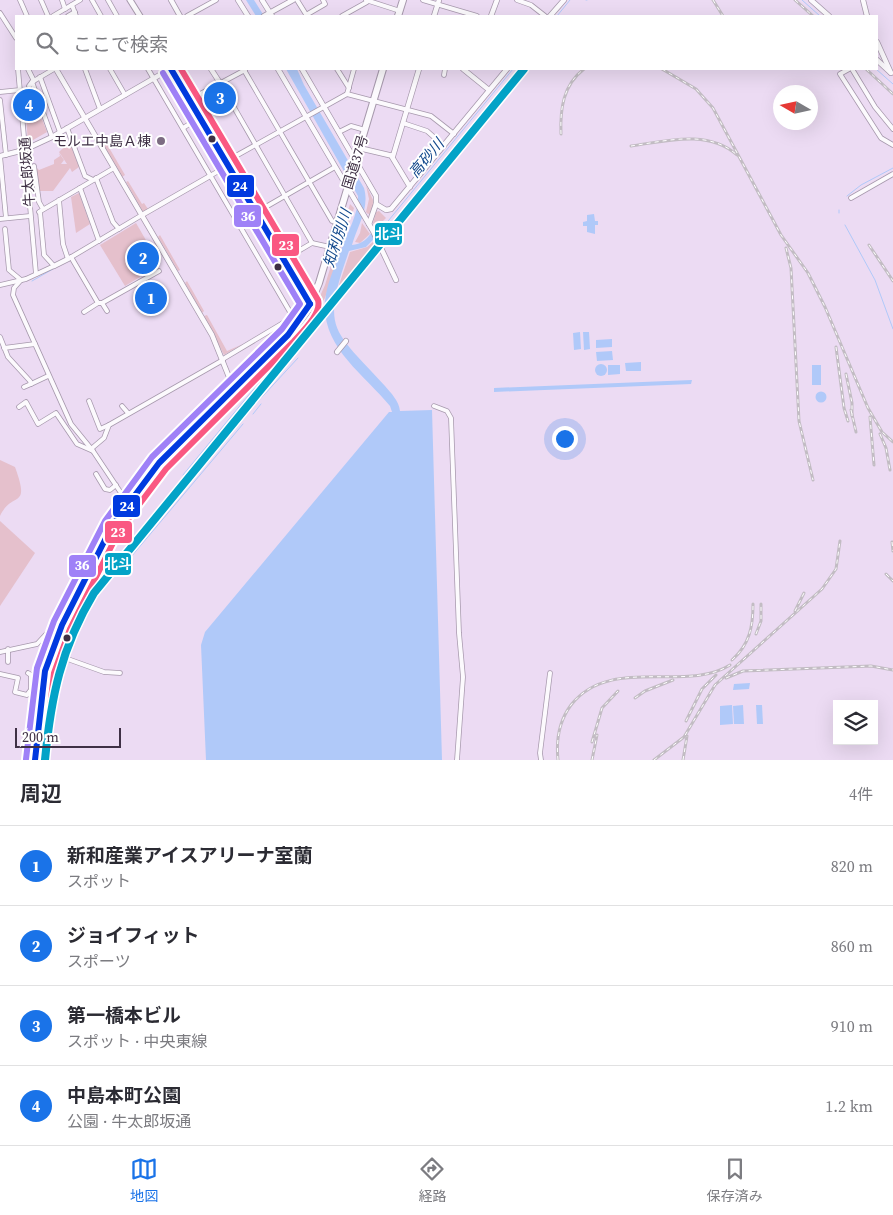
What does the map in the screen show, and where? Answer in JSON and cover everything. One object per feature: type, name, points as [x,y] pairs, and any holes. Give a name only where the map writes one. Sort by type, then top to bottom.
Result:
[{"type":"highway","points":[[399,14],[403,0]]},
{"type":"highway","name":"国道37号","points":[[35,760],[41,691],[51,652],[96,553],[127,502],[159,462],[294,329],[310,304],[330,248],[383,70]]},
{"type":"main road","points":[[130,0],[139,15]]},
{"type":"main road","points":[[171,70],[310,304]]},
{"type":"street","points":[[20,0],[27,15]]},
{"type":"street","points":[[41,0],[48,15]]},
{"type":"street","points":[[62,0],[65,9]]},
{"type":"street","points":[[55,15],[80,0]]},
{"type":"street","points":[[92,0],[100,15]]},
{"type":"street","points":[[108,0],[116,15]]},
{"type":"street","points":[[170,0],[179,15]]},
{"type":"street","points":[[203,0],[206,5]]},
{"type":"street","points":[[189,15],[216,0]]},
{"type":"street","points":[[238,0],[247,15]]},
{"type":"street","points":[[262,0],[268,15],[294,0]]},
{"type":"street","points":[[297,0],[305,15]]},
{"type":"street","points":[[308,15],[326,4],[323,0]]},
{"type":"street","points":[[423,0],[439,2],[474,15]]},
{"type":"street","points":[[492,15],[498,0]]},
{"type":"street","points":[[517,0],[531,5],[544,15]]},
{"type":"street","points":[[551,15],[564,0]]},
{"type":"street","points":[[811,0],[828,15]]},
{"type":"street","points":[[863,0],[867,15]]},
{"type":"street","points":[[351,14],[367,1],[399,14]]},
{"type":"street","points":[[434,15],[439,2]]},
{"type":"street","points":[[72,5],[75,14]]},
{"type":"street","points":[[0,13],[15,37]]},
{"type":"street","points":[[878,44],[892,74]]},
{"type":"street","points":[[878,61],[892,74]]},
{"type":"street","name":"牛太郎坂通","points":[[18,70],[36,274]]},
{"type":"street","points":[[28,70],[52,137]]},
{"type":"street","points":[[32,83],[53,70]]},
{"type":"street","points":[[56,70],[212,335],[233,387]]},
{"type":"street","points":[[85,70],[100,109]]},
{"type":"street","points":[[111,70],[125,94]]},
{"type":"street","points":[[88,401],[100,429],[223,360],[293,317],[149,70]]},
{"type":"street","points":[[6,218],[0,156],[24,150],[52,137],[168,70]]},
{"type":"street","points":[[212,70],[312,243],[330,248]]},
{"type":"street","points":[[189,100],[243,70]]},
{"type":"street","points":[[246,70],[332,221],[337,223]]},
{"type":"street","points":[[279,70],[309,116],[336,167],[349,184],[356,202],[374,231],[396,280]]},
{"type":"street","points":[[303,70],[322,108],[339,132],[376,196],[376,204],[369,224]]},
{"type":"street","points":[[338,70],[348,88]]},
{"type":"street","points":[[347,94],[354,70]]},
{"type":"street","points":[[392,157],[419,70]]},
{"type":"street","points":[[444,75],[445,70]]},
{"type":"street","points":[[464,70],[490,90]]},
{"type":"street","points":[[376,204],[389,210],[506,70]]},
{"type":"street","points":[[848,70],[840,74],[881,138],[893,145]]},
{"type":"street","points":[[851,70],[875,107],[893,129]]},
{"type":"street","points":[[40,77],[60,132]]},
{"type":"street","points":[[0,92],[20,90]]},
{"type":"street","points":[[0,285],[21,280],[70,258],[210,176],[256,145],[347,94],[431,116],[454,134]]},
{"type":"street","points":[[0,100],[6,155]]},
{"type":"street","points":[[182,128],[199,118]]},
{"type":"street","points":[[403,123],[427,130],[444,146]]},
{"type":"street","points":[[339,132],[351,126],[365,130]]},
{"type":"street","points":[[67,128],[85,176],[95,179]]},
{"type":"street","points":[[359,148],[392,157],[410,187]]},
{"type":"street","points":[[34,166],[41,211],[44,255],[54,266]]},
{"type":"street","points":[[238,222],[336,167]]},
{"type":"street","points":[[41,211],[114,168]]},
{"type":"street","points":[[851,198],[893,174]]},
{"type":"street","points":[[95,179],[113,222],[119,229]]},
{"type":"street","points":[[80,188],[99,241]]},
{"type":"street","points":[[59,200],[63,244],[70,258],[107,311]]},
{"type":"street","points":[[0,219],[30,216]]},
{"type":"street","points":[[5,229],[10,270],[21,280]]},
{"type":"street","points":[[283,260],[312,243]]},
{"type":"street","points":[[84,312],[159,272]]},
{"type":"street","points":[[21,280],[14,288],[14,295],[48,376],[72,424],[127,502]]},
{"type":"street","points":[[0,337],[8,358],[31,384]]},
{"type":"street","points":[[337,352],[346,341]]},
{"type":"street","points":[[4,348],[35,344]]},
{"type":"street","points":[[24,387],[48,376]]},
{"type":"street","points":[[19,407],[26,402],[42,430]]},
{"type":"street","points":[[122,406],[128,413]]},
{"type":"street","points":[[434,406],[447,411],[451,418],[459,634],[463,677],[457,760]]},
{"type":"street","points":[[52,410],[77,444],[92,450]]},
{"type":"street","points":[[38,424],[56,414]]},
{"type":"street","points":[[92,450],[104,438],[109,425]]},
{"type":"street","points":[[96,474],[105,489],[110,490],[116,485]]},
{"type":"street","points":[[0,652],[37,644],[55,622],[64,603],[73,602]]},
{"type":"street","points":[[8,649],[8,662]]},
{"type":"street","points":[[51,652],[104,672],[120,672]]},
{"type":"street","points":[[28,673],[31,675],[31,691]]},
{"type":"street","points":[[541,760],[550,673]]},
{"type":"street","points":[[0,674],[18,678],[15,692],[27,695],[31,691],[41,691]]},
{"type":"shaded area","points":[[27,89],[39,120],[42,119],[47,132],[28,143],[24,90]]},
{"type":"shaded area","points":[[101,134],[125,175],[122,177],[98,136]]},
{"type":"shaded area","points":[[66,145],[71,145],[79,167],[72,172],[70,168],[53,191],[40,191],[39,198],[36,167],[39,170],[54,164],[54,160],[60,156],[59,153],[64,160],[61,164],[67,164],[59,152]]},
{"type":"shaded area","points":[[128,181],[142,204],[144,203],[148,209],[143,212],[126,182]]},
{"type":"shaded area","points":[[366,185],[374,202],[371,213],[368,214],[366,212],[369,199]]},
{"type":"shaded area","points":[[79,193],[90,224],[76,233],[71,197]]},
{"type":"shaded area","points":[[350,204],[354,208],[325,298],[313,312],[325,285]]},
{"type":"shaded area","points":[[379,211],[386,218],[376,228],[373,223],[376,212]]},
{"type":"shaded area","points":[[136,223],[147,242],[127,253],[140,277],[125,286],[100,245]]},
{"type":"shaded area","points":[[362,223],[370,234],[360,243],[355,242],[360,233]]},
{"type":"shaded area","points":[[160,235],[180,270],[178,271],[158,237]]},
{"type":"shaded area","points":[[373,242],[375,244],[344,283],[339,285],[350,252],[367,247]]},
{"type":"shaded area","points":[[187,281],[204,311],[202,313],[185,283]]},
{"type":"shaded area","points":[[207,315],[227,351],[243,344],[224,355],[204,316]]},
{"type":"shaded area","points":[[0,460],[15,467],[21,490],[18,498],[5,508],[0,516]]},
{"type":"shaded area","points":[[0,521],[35,553],[0,606]]},
{"type":"water","points":[[246,0],[254,0],[263,15],[255,15]]},
{"type":"water","points":[[287,70],[297,70],[304,85],[364,188],[364,210],[352,245],[363,242],[383,223],[386,226],[366,247],[349,251],[335,297],[334,313],[337,326],[343,339],[353,352],[392,394],[400,411],[432,410],[442,760],[206,760],[201,645],[205,632],[389,412],[392,412],[390,406],[379,393],[344,356],[328,328],[325,312],[327,288],[355,215],[358,196]]},
{"type":"water","points":[[594,214],[595,221],[598,221],[598,225],[595,225],[595,234],[587,232],[587,226],[583,226],[583,222],[587,221],[587,215]]},
{"type":"water","points":[[580,332],[581,349],[574,350],[573,333]]},
{"type":"water","points":[[583,332],[589,332],[590,349],[584,350]]},
{"type":"water","points":[[612,339],[612,347],[596,348],[596,340]]},
{"type":"water","points":[[612,351],[613,360],[597,361],[596,352]]},
{"type":"water","points":[[641,362],[641,371],[626,371],[625,363]]},
{"type":"water","points":[[601,364],[607,370],[601,376],[595,370]]},
{"type":"water","points":[[608,365],[620,365],[620,374],[608,375]]},
{"type":"water","points":[[812,365],[821,365],[821,385],[812,385]]},
{"type":"water","points":[[692,380],[691,384],[494,392],[494,388]]},
{"type":"water","points":[[819,392],[823,392],[826,397],[825,401],[819,402],[816,399],[816,395]]},
{"type":"water","points":[[750,683],[749,689],[733,690],[734,684]]},
{"type":"water","points":[[732,705],[733,724],[720,725],[720,706]]},
{"type":"water","points":[[743,705],[744,724],[734,724],[733,706]]},
{"type":"water","points":[[756,705],[762,705],[763,724],[757,724]]},
{"type":"waterway","name":"高砂川","points":[[558,15],[570,0]]},
{"type":"waterway","points":[[802,0],[819,15]]},
{"type":"waterway","name":"高砂川","points":[[384,226],[512,70]]},
{"type":"waterway","points":[[877,70],[893,84]]},
{"type":"waterway","points":[[847,196],[861,185],[893,168]]},
{"type":"waterway","points":[[845,225],[875,280],[893,329]]},
{"type":"waterway","points":[[32,281],[53,269]]},
{"type":"waterway","points":[[300,333],[313,316]]},
{"type":"waterway","points":[[183,475],[299,334]]},
{"type":"waterway","points":[[250,410],[298,358]]},
{"type":"waterway","points":[[253,414],[261,404]]},
{"type":"waterway","points":[[66,652],[80,620],[100,586],[244,415]]},
{"type":"waterway","points":[[125,564],[243,424]]},
{"type":"railway","points":[[713,0],[722,15]]},
{"type":"railway","points":[[795,0],[812,15]]},
{"type":"railway","points":[[561,134],[564,98],[571,82],[583,70]]},
{"type":"railway","points":[[664,70],[696,89],[713,108],[781,235],[808,273],[825,307],[868,408],[882,432],[893,442]]},
{"type":"railway","points":[[867,70],[893,94]]},
{"type":"railway","points":[[631,146],[672,140],[700,139],[726,147],[737,155]]},
{"type":"railway","points":[[869,245],[893,281]]},
{"type":"railway","points":[[786,248],[791,268],[799,421],[813,480]]},
{"type":"railway","points":[[836,347],[844,408],[848,421]]},
{"type":"railway","points":[[846,374],[852,403],[852,416]]},
{"type":"railway","points":[[851,410],[856,432]]},
{"type":"railway","points":[[870,417],[874,465]]},
{"type":"railway","points":[[880,434],[886,448],[890,470]]},
{"type":"railway","points":[[654,760],[684,737],[715,685],[822,589],[836,569],[840,541]]},
{"type":"railway","points":[[892,542],[893,551]]},
{"type":"railway","points":[[886,574],[893,581]]},
{"type":"railway","points":[[795,611],[804,593]]},
{"type":"railway","points":[[732,660],[747,641],[751,627],[753,604]]},
{"type":"railway","points":[[756,634],[761,621],[761,604]]},
{"type":"railway","points":[[558,760],[558,738],[561,724],[571,705],[587,690],[606,682],[627,678],[692,676],[712,673],[730,665]]},
{"type":"railway","points":[[726,678],[743,671],[871,666],[893,670]]},
{"type":"railway","points":[[686,721],[702,689],[716,675]]},
{"type":"railway","points":[[635,698],[645,691],[673,680]]},
{"type":"railway","points":[[592,742],[602,708],[618,691]]},
{"type":"railway","points":[[592,760],[597,735]]},
{"type":"railway","points":[[683,760],[687,736]]},
{"type":"transit line","name":"24","points":[[172,70],[310,304]]},
{"type":"transit line","name":"23","points":[[44,760],[54,673],[70,629],[119,531],[166,469],[311,322],[318,305],[318,300],[182,70]]},
{"type":"transit line","name":"北斗","points":[[45,760],[54,694],[59,674],[73,633],[94,593],[523,70]]},
{"type":"transit line","name":"36","points":[[26,759],[37,668],[54,621],[105,521],[152,457],[282,329],[300,304],[163,73]]},
{"type":"transit line","name":"24","points":[[35,760],[45,671],[62,625],[112,526],[159,463],[288,335],[310,304]]},
{"type":"place","name":"第一橋本ビル","points":[[220,98]]},
{"type":"place","name":"中島本町公園","points":[[29,105]]},
{"type":"place","name":"モルエ中島Ａ棟","points":[[161,141]]},
{"type":"place","name":"ジョイフィット","points":[[143,258]]},
{"type":"place","name":"新和産業アイスアリーナ室蘭","points":[[151,298]]},
{"type":"water label","name":"知利別川","points":[[337,238]]}]
